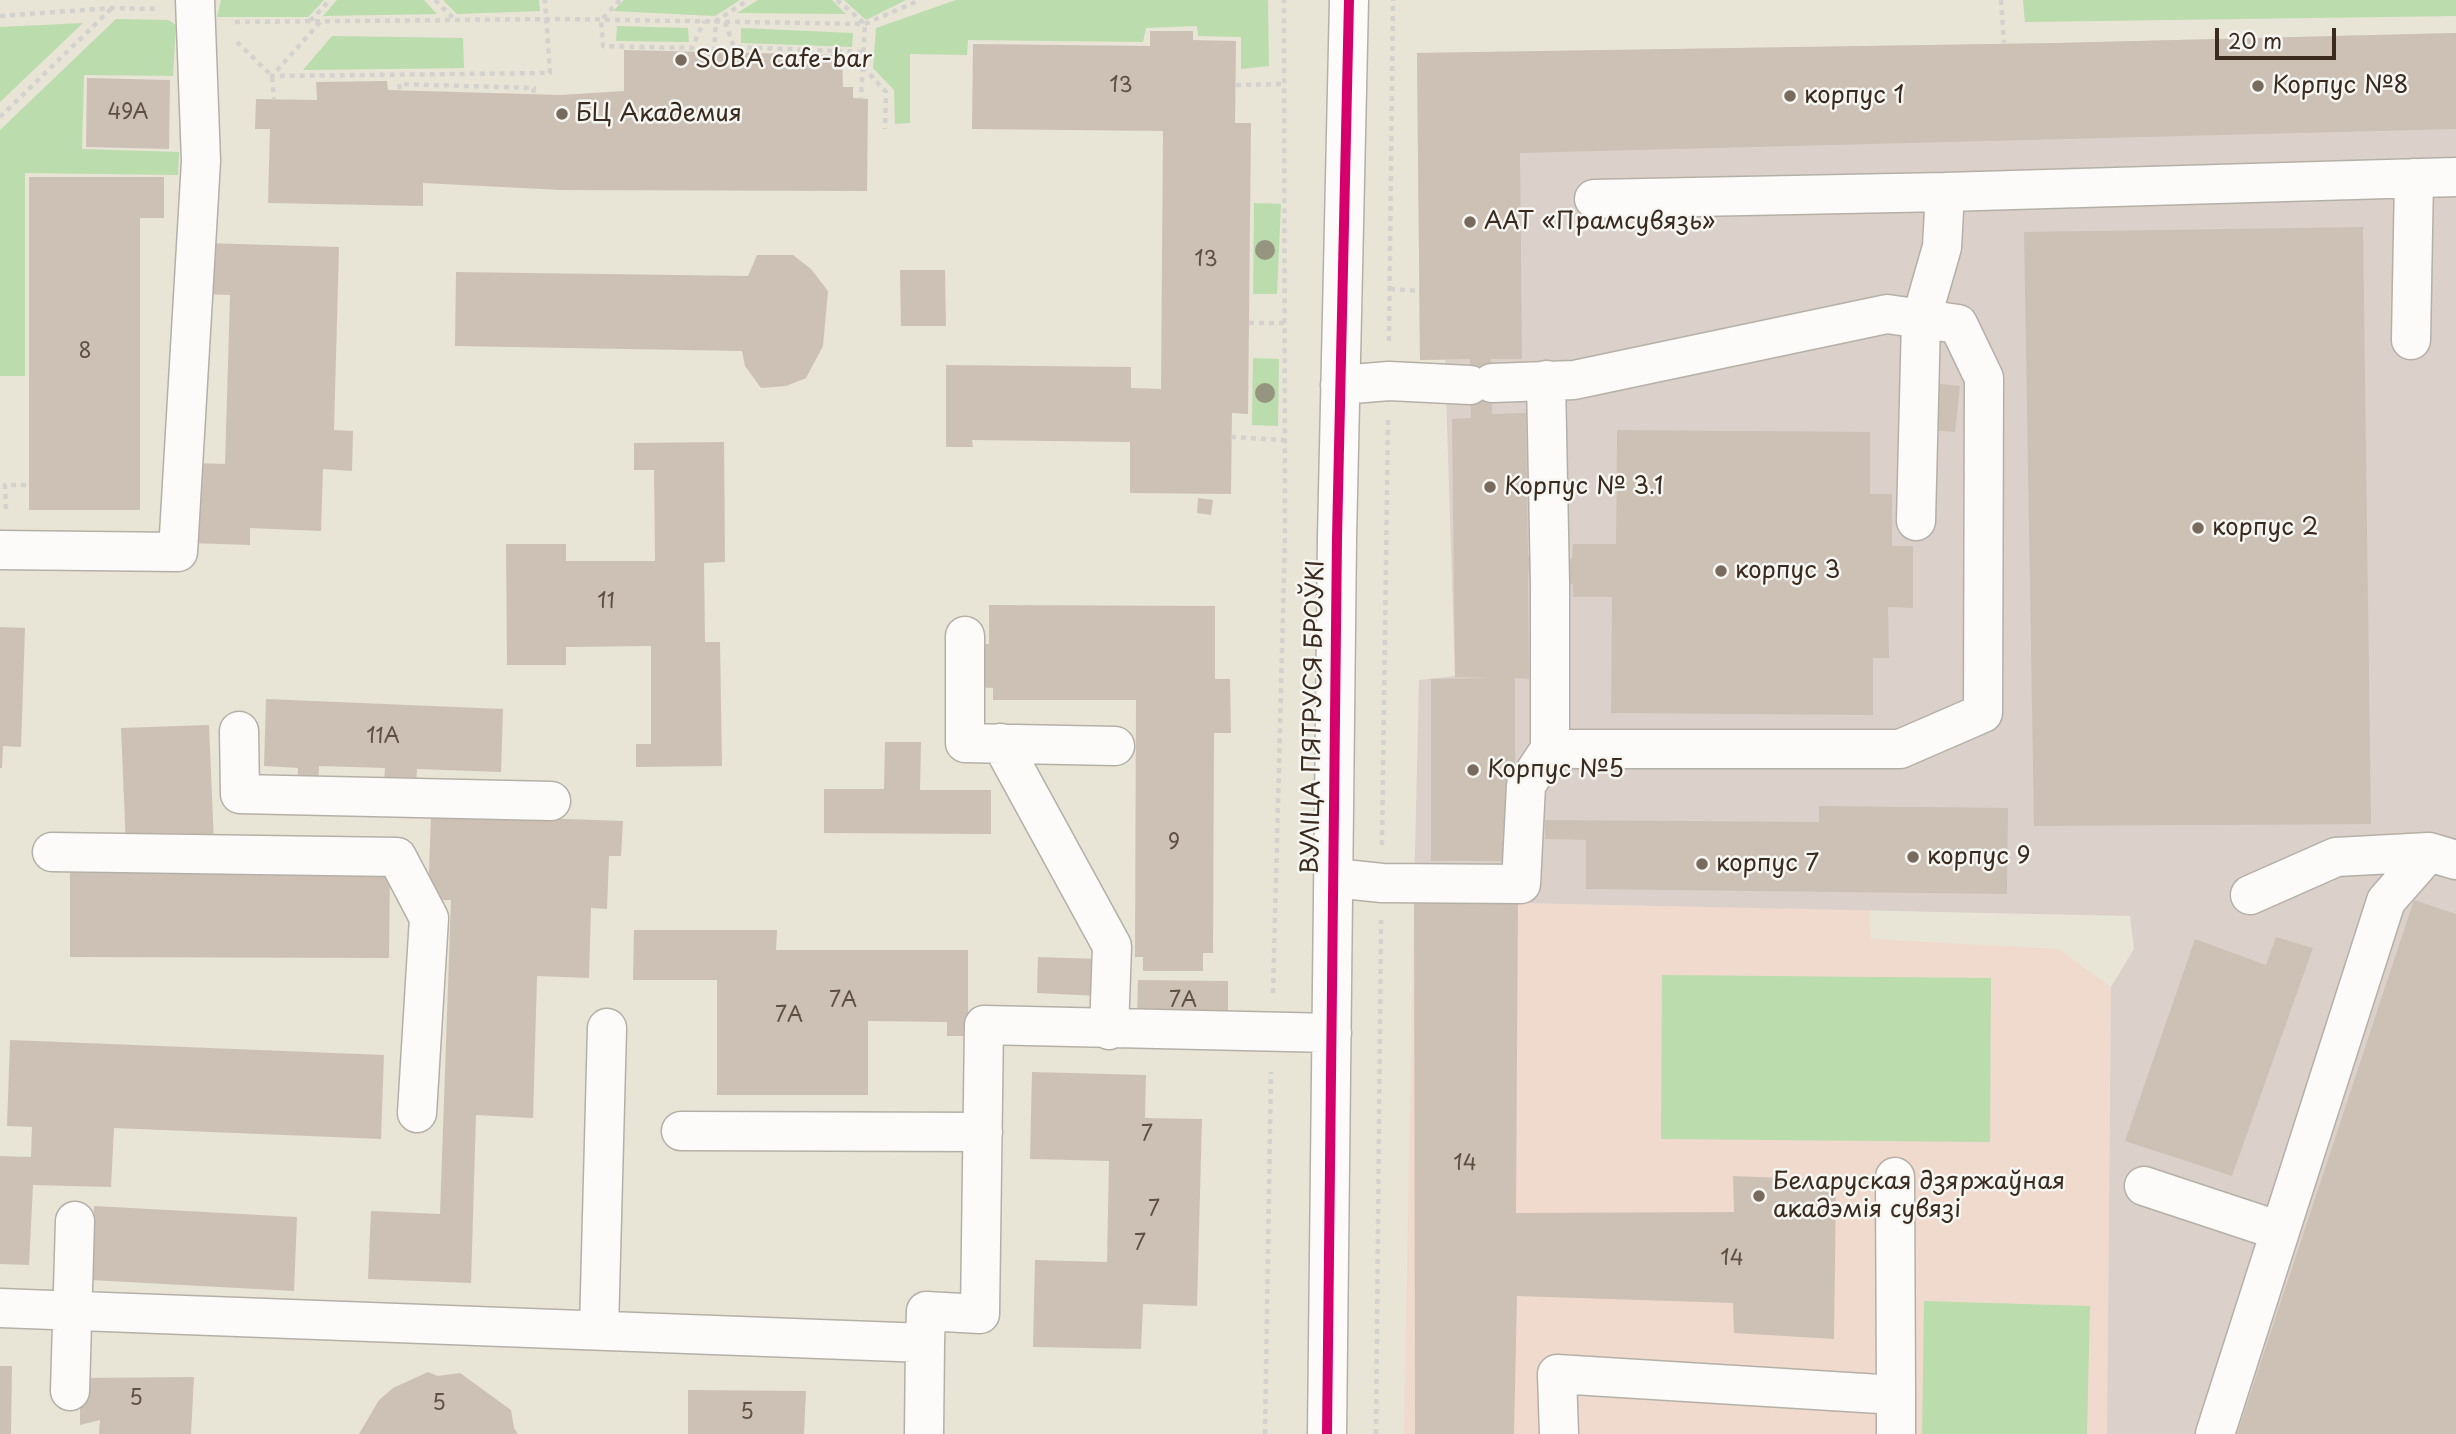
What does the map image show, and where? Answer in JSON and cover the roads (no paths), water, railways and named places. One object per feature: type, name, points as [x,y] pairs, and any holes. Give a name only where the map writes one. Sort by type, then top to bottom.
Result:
[{"type":"street","name":"ВУЛІЦА ПЯТРУСЯ БРОЎКІ","points":[[1326,1434],[1339,385],[1349,0]]},
{"type":"street","points":[[0,550],[178,552],[201,160],[202,15]]},
{"type":"street","points":[[1594,199],[2456,177]]},
{"type":"street","points":[[2411,340],[2414,178]]},
{"type":"street","points":[[1916,521],[1921,320],[1942,247],[1945,192]]},
{"type":"street","points":[[1339,385],[1388,381],[1481,384],[1574,380],[1887,314],[1958,324],[1984,378],[1983,713],[1900,749],[1550,749]]},
{"type":"street","points":[[1334,878],[1382,883],[1521,884],[1527,785],[1550,749],[1546,380]]},
{"type":"street","points":[[965,636],[965,743],[1115,746]]},
{"type":"street","points":[[239,731],[240,794],[551,801]]},
{"type":"street","points":[[1001,743],[1112,946],[1109,1030]]},
{"type":"street","points":[[51,852],[397,857],[429,918],[417,1113]]},
{"type":"street","points":[[2250,895],[2336,857],[2443,856]]},
{"type":"street","points":[[2215,1434],[2386,901],[2443,856]]},
{"type":"street","points":[[923,1434],[926,1311],[980,1314],[984,1025],[1109,1030],[1332,1033]]},
{"type":"street","points":[[599,1330],[607,1028]]},
{"type":"street","points":[[681,1130],[983,1132]]},
{"type":"street","points":[[1895,1177],[1896,1434]]},
{"type":"street","points":[[2144,1186],[2280,1231]]},
{"type":"street","points":[[70,1391],[75,1221]]},
{"type":"street","points":[[0,1308],[925,1343]]},
{"type":"street","points":[[1559,1434],[1557,1374],[1896,1395]]},
{"type":"place","name":"SOBA cafe-bar","points":[[681,60]]},
{"type":"place","name":"Корпус №8","points":[[2258,86]]},
{"type":"place","name":"корпус 1","points":[[1790,96]]},
{"type":"place","name":"БЦ Академия","points":[[562,114]]},
{"type":"place","name":"ААТ «Прамсувязь»","points":[[1470,222]]},
{"type":"place","name":"Корпус № 3.1","points":[[1490,487]]},
{"type":"place","name":"корпус 2","points":[[2198,528]]},
{"type":"place","name":"корпус 3","points":[[1721,571]]},
{"type":"place","name":"Корпус №5","points":[[1473,770]]},
{"type":"place","name":"корпус 9","points":[[1913,857]]},
{"type":"place","name":"корпус 7","points":[[1702,864]]},
{"type":"place","name":"Беларуская дзяржаўная акадэмія сувязі","points":[[1759,1196]]}]
